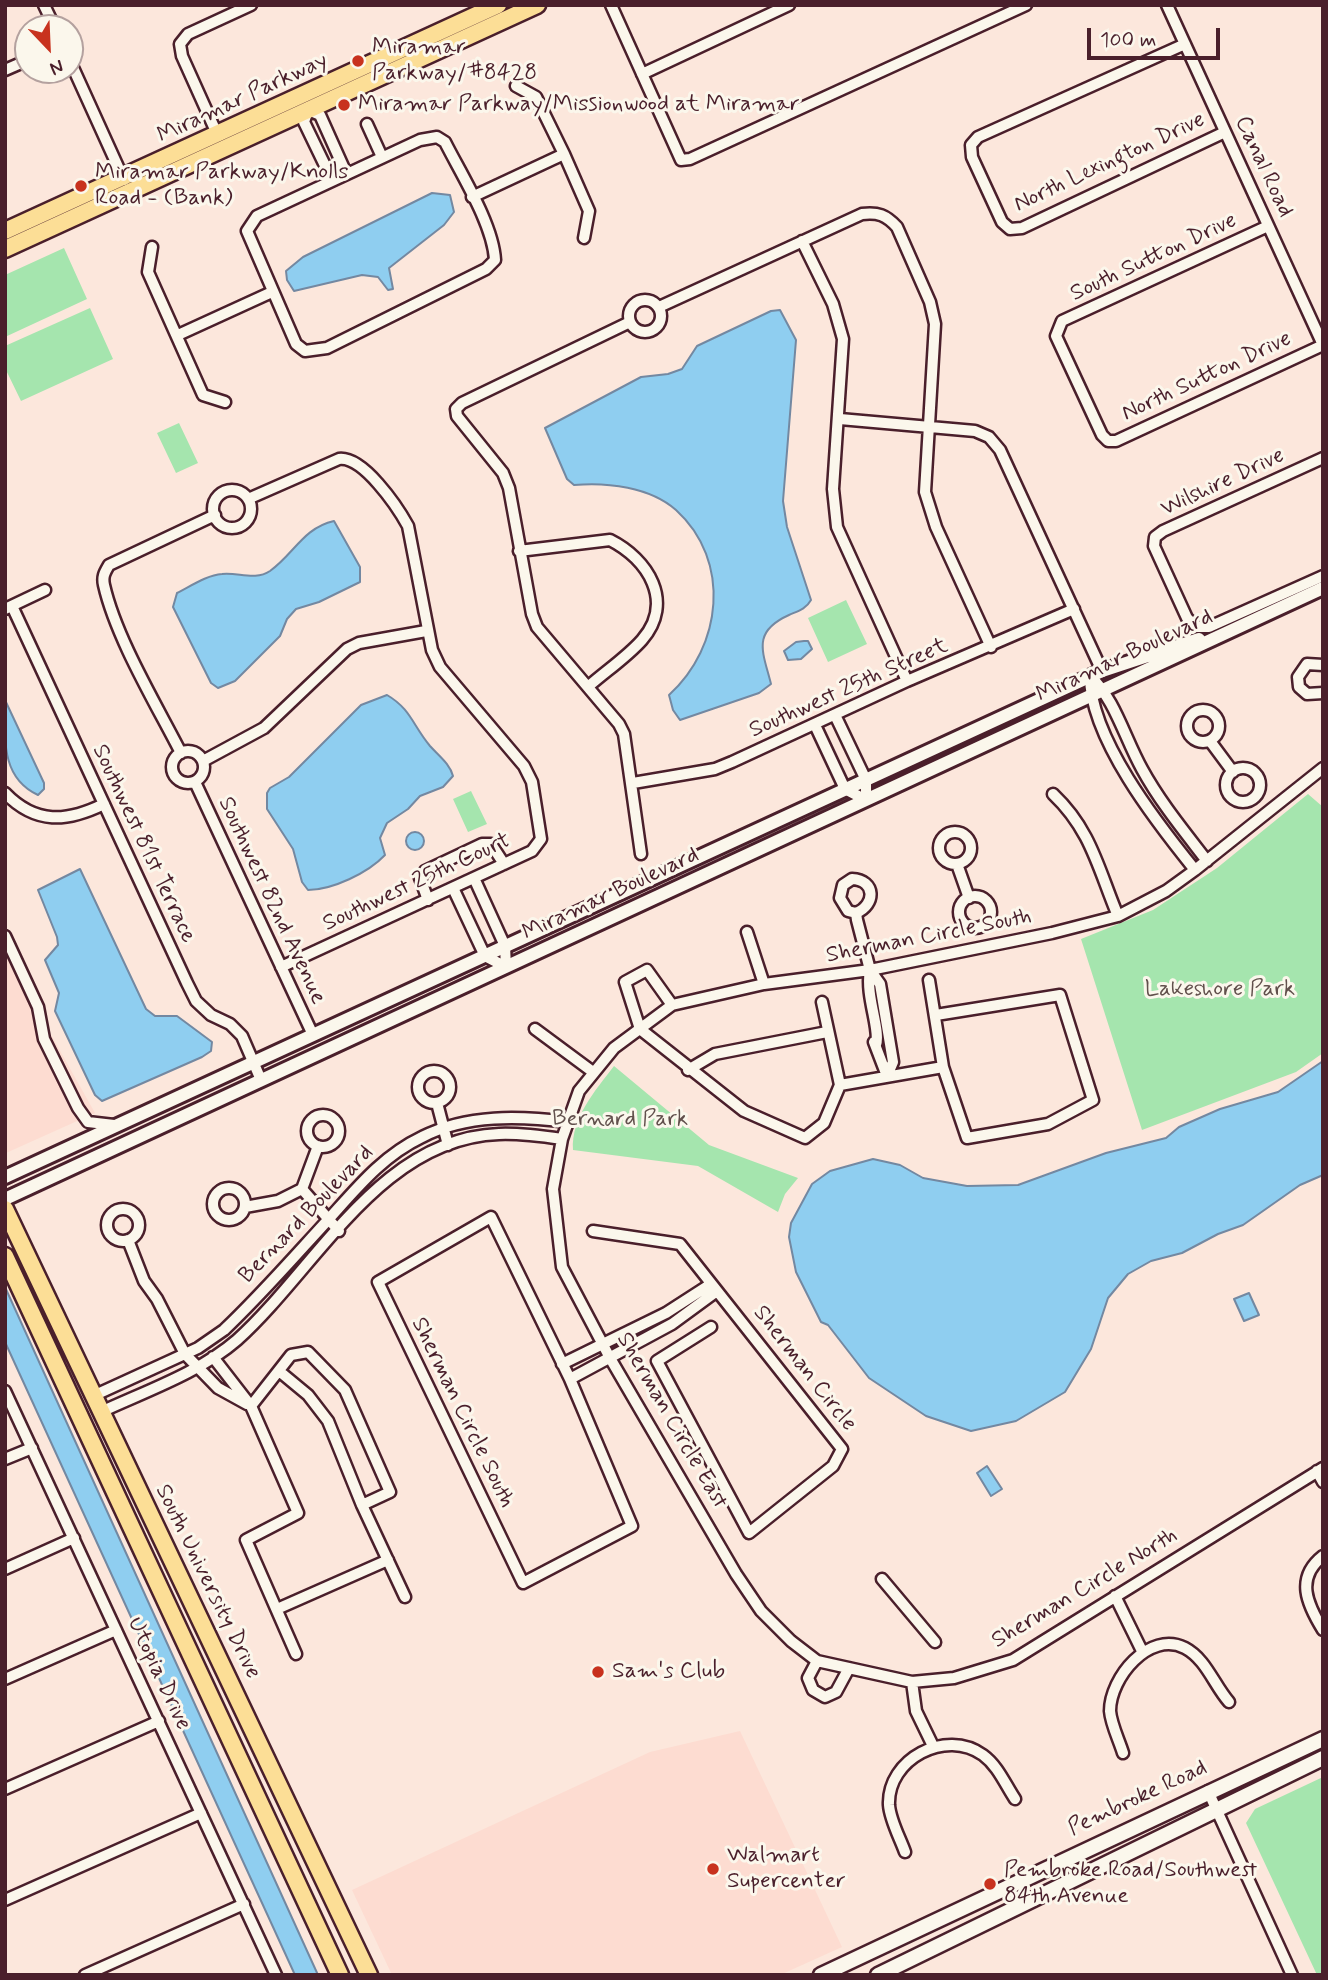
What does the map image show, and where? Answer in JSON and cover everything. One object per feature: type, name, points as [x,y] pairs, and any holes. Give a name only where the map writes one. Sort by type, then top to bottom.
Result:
[{"type":"main road","name":"Miramar Parkway","points":[[305,104],[498,5]]},
{"type":"main road","name":"Miramar Parkway","points":[[5,249],[127,186],[221,142],[537,5]]},
{"type":"main road","name":"Miramar Parkway","points":[[5,231],[127,186]]},
{"type":"main road","name":"South University Drive","points":[[5,1209],[369,1975]]},
{"type":"main road","name":"South University Drive","points":[[5,1256],[340,1975]]},
{"type":"main road","name":"Pembroke Road","points":[[821,1975],[1323,1739]]},
{"type":"main road","name":"Pembroke Road","points":[[878,1975],[1323,1758]]},
{"type":"main road","points":[[245,1771],[262,1776],[319,1883],[330,1892]]},
{"type":"main road","points":[[983,1897],[993,1918]]},
{"type":"street","points":[[221,142],[182,56],[180,44],[188,34],[251,5]]},
{"type":"street","points":[[611,5],[681,160],[690,159],[1026,5]]},
{"type":"street","points":[[642,74],[789,5]]},
{"type":"street","name":"Canal Road","points":[[1167,5],[1323,345]]},
{"type":"street","name":"North Lexington Drive","points":[[1185,44],[978,137],[971,145],[972,157],[1002,222],[1010,229],[1022,228],[1225,132]]},
{"type":"street","points":[[80,84],[127,186]]},
{"type":"street","points":[[516,86],[536,97],[564,155],[589,211],[584,238]]},
{"type":"street","points":[[305,104],[320,115],[346,173]]},
{"type":"street","points":[[305,104],[304,122],[332,180]]},
{"type":"street","points":[[367,124],[382,156]]},
{"type":"street","points":[[438,137],[445,142],[472,197],[495,248],[495,260],[486,269],[327,348],[305,351],[296,344],[247,231],[257,216],[346,173],[420,140],[438,137]]},
{"type":"street","points":[[472,197],[564,155]]},
{"type":"street","points":[[659,307],[862,214],[876,212],[889,218],[897,227],[930,302],[935,324],[925,475],[930,511],[991,647]]},
{"type":"street","name":"South Sutton Drive","points":[[1108,441],[1102,435],[1056,336],[1057,327],[1062,321],[1268,226]]},
{"type":"street","points":[[802,241],[833,304],[843,339],[840,419],[833,489],[838,527],[907,681]]},
{"type":"street","points":[[152,247],[148,272],[203,395],[225,402]]},
{"type":"street","points":[[178,335],[272,292]]},
{"type":"street","points":[[646,299],[659,307],[660,323],[652,330],[642,332],[630,322],[629,311],[635,302],[646,299]]},
{"type":"street","points":[[630,322],[462,402],[456,409],[457,416],[503,473],[509,488],[519,551],[537,627],[619,724],[633,783],[641,854]]},
{"type":"street","name":"North Sutton Drive","points":[[1108,441],[1116,441],[1323,345]]},
{"type":"street","points":[[840,419],[975,431],[989,437],[1000,450],[1074,609],[1096,673],[1142,770],[1160,800],[1208,861]]},
{"type":"street","points":[[181,753],[196,753],[203,761],[264,728],[347,649],[426,631],[408,526],[400,512],[359,463],[348,457],[339,459],[248,499]]},
{"type":"street","name":"Wilshire Drive","points":[[1196,627],[1187,618],[1154,545],[1155,537],[1323,458]]},
{"type":"street","points":[[227,491],[239,492],[248,499],[251,511],[240,526],[222,525],[215,515],[214,503],[227,491]]},
{"type":"street","name":"Southwest 82nd Avenue","points":[[203,761],[204,771],[195,782],[184,783],[175,777],[172,766],[181,753],[124,636],[104,584],[104,573],[109,565],[215,515]]},
{"type":"street","points":[[519,551],[610,540],[641,560],[651,575],[657,604],[652,624],[642,640],[589,687]]},
{"type":"street","name":"Miramar Boulevard","points":[[1196,627],[1209,627],[1323,576]]},
{"type":"street","name":"Miramar Boulevard","points":[[5,1199],[1323,588]]},
{"type":"street","points":[[8,608],[45,590]]},
{"type":"street","name":"Southwest 81st Terrace","points":[[8,608],[196,1001],[211,1014],[230,1024],[242,1036],[261,1080]]},
{"type":"street","name":"Southwest 25th Street","points":[[633,783],[715,769],[907,681],[1074,609]]},
{"type":"street","name":"Miramar Boulevard","points":[[5,1177],[1096,673],[1233,629]]},
{"type":"street","name":"Southwest 25th Court","points":[[281,967],[504,864],[532,850],[541,839],[532,782],[524,766],[440,667],[426,631]]},
{"type":"street","points":[[1323,665],[1307,664],[1297,677],[1299,687],[1307,694],[1323,694]]},
{"type":"street","points":[[1096,673],[1090,696],[1128,778],[1147,808],[1195,870]]},
{"type":"street","points":[[814,725],[845,789],[866,800],[866,780],[835,715]]},
{"type":"street","points":[[1210,741],[1233,772]]},
{"type":"street","points":[[1243,768],[1257,775],[1259,790],[1253,799],[1242,802],[1228,793],[1227,781],[1233,772],[1243,768]]},
{"type":"street","name":"Sherman Circle South","points":[[562,1139],[579,1091],[593,1072],[614,1048],[672,1005],[764,984],[870,970],[1118,916],[1166,891],[1208,861],[1323,768]]},
{"type":"street","name":"Southwest 82nd Avenue","points":[[195,782],[313,1035]]},
{"type":"street","points":[[5,793],[19,806],[49,817],[79,816],[104,804]]},
{"type":"street","points":[[1053,794],[1069,809],[1088,835],[1118,916]]},
{"type":"street","points":[[1253,799],[1266,814]]},
{"type":"street","points":[[428,900],[420,878],[425,871],[482,844],[491,844],[504,864]]},
{"type":"street","points":[[957,864],[969,898]]},
{"type":"street","points":[[474,878],[505,946],[506,967]]},
{"type":"street","points":[[453,888],[485,956],[506,967]]},
{"type":"street","points":[[981,897],[991,909],[990,919],[978,928],[967,926],[960,918],[960,908],[969,898],[981,897]]},
{"type":"street","points":[[856,913],[870,970],[880,984],[893,1062],[887,1076]]},
{"type":"street","points":[[978,928],[982,946]]},
{"type":"street","points":[[747,932],[764,984]]},
{"type":"street","points":[[5,936],[38,1007],[44,1039],[78,1108],[88,1122],[102,1126],[119,1125]]},
{"type":"street","points":[[672,1005],[646,970],[625,982],[640,1029],[688,1070],[744,1111],[805,1138],[824,1123],[840,1085],[822,1002]]},
{"type":"street","points":[[870,970],[867,985],[872,1031],[880,1064],[887,1076]]},
{"type":"street","points":[[929,980],[943,1067],[967,1138],[1048,1124],[1093,1100],[1060,995],[936,1015]]},
{"type":"street","points":[[873,1025],[886,1023]]},
{"type":"street","points":[[535,1029],[593,1072]]},
{"type":"street","points":[[688,1070],[715,1054],[827,1032]]},
{"type":"street","points":[[840,1085],[943,1067]]},
{"type":"street","points":[[437,1102],[448,1145]]},
{"type":"street","name":"Bernard Boulevard","points":[[93,1396],[185,1354],[224,1330],[383,1161],[424,1135],[494,1118],[525,1116],[568,1122]]},
{"type":"street","name":"Bernard Boulevard","points":[[101,1412],[213,1357],[257,1321],[385,1180],[417,1158],[448,1145],[496,1134],[562,1139]]},
{"type":"street","name":"Sherman Circle East","points":[[562,1139],[553,1189],[562,1267],[610,1358],[736,1574],[761,1611],[791,1641],[817,1661],[849,1668]]},
{"type":"street","points":[[245,1207],[278,1201],[302,1189],[318,1146]]},
{"type":"street","points":[[302,1189],[339,1231]]},
{"type":"street","name":"Sherman Circle South","points":[[491,1217],[570,1379],[632,1526],[523,1583],[379,1282],[491,1217]]},
{"type":"street","name":"Sherman Circle","points":[[593,1231],[680,1244],[842,1449],[833,1466],[749,1534],[657,1361],[711,1327]]},
{"type":"street","points":[[128,1240],[144,1281],[157,1299],[185,1354],[218,1388],[251,1406]]},
{"type":"street","points":[[562,1364],[714,1287]]},
{"type":"street","points":[[634,1345],[646,1346],[676,1329],[714,1287]]},
{"type":"street","points":[[570,1379],[687,1314]]},
{"type":"street","points":[[651,1321],[657,1332]]},
{"type":"street","points":[[251,1406],[291,1355],[308,1352],[345,1390],[390,1492],[362,1505]]},
{"type":"street","points":[[213,1357],[251,1406],[298,1513],[246,1540],[296,1654]]},
{"type":"street","points":[[279,1371],[308,1395],[328,1421],[362,1505],[405,1597]]},
{"type":"street","name":"Utopia Drive","points":[[5,1391],[276,1975]]},
{"type":"street","points":[[5,1460],[32,1448]]},
{"type":"street","points":[[1320,1469],[1323,1482]]},
{"type":"street","name":"Sherman Circle North","points":[[849,1668],[882,1678],[912,1682],[954,1678],[1013,1660],[1320,1469]]},
{"type":"street","points":[[5,1569],[74,1538]]},
{"type":"street","points":[[1323,1556],[1307,1575],[1305,1589],[1310,1609],[1323,1630]]},
{"type":"street","points":[[277,1609],[388,1560]]},
{"type":"street","points":[[881,1579],[935,1642]]},
{"type":"street","points":[[1115,1596],[1143,1653]]},
{"type":"street","points":[[5,1679],[116,1630]]},
{"type":"street","points":[[1123,1752],[1110,1712],[1118,1678],[1143,1653],[1172,1643],[1186,1648],[1206,1666],[1215,1686],[1229,1702]]},
{"type":"street","points":[[817,1661],[808,1678],[813,1690],[825,1696],[836,1692],[849,1668]]},
{"type":"street","points":[[912,1682],[916,1711],[933,1746]]},
{"type":"street","points":[[5,1789],[159,1721]]},
{"type":"street","points":[[905,1852],[889,1806],[894,1777],[910,1759],[933,1746],[968,1746],[983,1755],[996,1768],[1015,1799]]},
{"type":"street","points":[[1208,1791],[1292,1975]]},
{"type":"street","points":[[5,1900],[201,1813]]},
{"type":"street","points":[[85,1975],[244,1905]]},
{"type":"shaded area","points":[[5,953],[95,1113],[6,1153],[5,1150]]},
{"type":"shaded area","points":[[740,1731],[842,1947],[780,1975],[392,1975],[352,1890],[650,1752]]},
{"type":"green space","points":[[64,248],[87,299],[5,337],[5,275]]},
{"type":"green space","points":[[90,308],[113,359],[21,401],[5,368],[5,346]]},
{"type":"green space","points":[[179,423],[198,463],[176,473],[157,433]]},
{"type":"green space","points":[[846,600],[867,644],[828,662],[808,618]]},
{"type":"green space","points":[[471,791],[487,824],[468,832],[453,799]]},
{"type":"green space","name":"Lakeshore Park","points":[[1308,794],[1323,807],[1323,1053],[1296,1072],[1142,1130],[1081,939],[1153,910],[1217,868]]},
{"type":"green space","name":"Bernard Park","points":[[614,1066],[709,1145],[798,1178],[785,1194],[778,1212],[698,1166],[573,1150],[573,1138],[580,1116]]},
{"type":"green space","points":[[1323,1777],[1323,1975],[1317,1975],[1246,1823],[1255,1809]]},
{"type":"water","points":[[432,193],[450,195],[454,212],[444,225],[389,268],[393,289],[388,290],[378,277],[362,275],[294,291],[287,280],[286,271],[303,257]]},
{"type":"water","points":[[780,310],[796,340],[783,501],[787,527],[811,600],[807,606],[769,628],[764,636],[763,653],[771,684],[759,693],[680,720],[673,710],[669,695],[687,675],[700,653],[709,629],[713,604],[712,578],[706,554],[694,531],[666,502],[628,488],[600,484],[574,485],[567,479],[545,428],[641,377],[668,374],[682,369],[697,346],[771,311]]},
{"type":"water","points":[[334,521],[360,567],[360,582],[319,602],[296,609],[287,619],[280,636],[235,681],[218,688],[211,683],[173,607],[177,593],[216,575],[264,574],[278,564],[306,535],[323,524]]},
{"type":"water","points":[[808,641],[812,649],[801,659],[788,660],[784,651],[796,642]]},
{"type":"water","points":[[387,695],[407,712],[424,739],[447,764],[453,776],[443,787],[420,796],[408,809],[387,823],[380,838],[385,855],[378,862],[338,884],[308,890],[302,882],[293,849],[267,809],[267,793],[270,788],[289,777],[361,705]]},
{"type":"water","points":[[5,700],[44,783],[44,789],[38,795],[17,778],[11,767],[5,742]]},
{"type":"water","points":[[415,832],[421,835],[424,841],[421,847],[415,850],[409,847],[406,841],[409,835]]},
{"type":"water","points":[[80,869],[146,1009],[155,1016],[177,1016],[212,1042],[211,1051],[202,1057],[102,1101],[95,1095],[55,1011],[59,993],[45,960],[58,945],[57,937],[38,890]]},
{"type":"water","points":[[1323,1061],[1323,1175],[1300,1185],[1243,1225],[1218,1234],[1182,1253],[1151,1261],[1128,1274],[1108,1298],[1091,1349],[1065,1392],[1016,1421],[971,1431],[926,1416],[869,1378],[828,1325],[821,1322],[796,1272],[789,1237],[791,1223],[812,1184],[830,1171],[873,1159],[900,1165],[923,1178],[967,1186],[1018,1185],[1106,1153],[1166,1138],[1179,1127],[1220,1109],[1278,1092]]},
{"type":"water","points":[[5,1287],[318,1975],[295,1975],[5,1342]]},
{"type":"water","points":[[1249,1293],[1259,1315],[1244,1321],[1234,1299]]},
{"type":"water","points":[[987,1466],[1002,1489],[991,1496],[977,1473]]},
{"type":"place","name":"Miramar Parkway/#8428","points":[[358,61]]},
{"type":"place","name":"Miramar Parkway/Missionwood at Miramar","points":[[344,105]]},
{"type":"place","name":"Miramar Parkway/Knolls Road - (Bank)","points":[[81,186]]},
{"type":"place","name":"Sam's Club","points":[[598,1672]]},
{"type":"place","name":"Walmart Supercenter","points":[[713,1869]]},
{"type":"place","name":"Pembroke Road/Southwest 84th Avenue","points":[[990,1884]]}]
